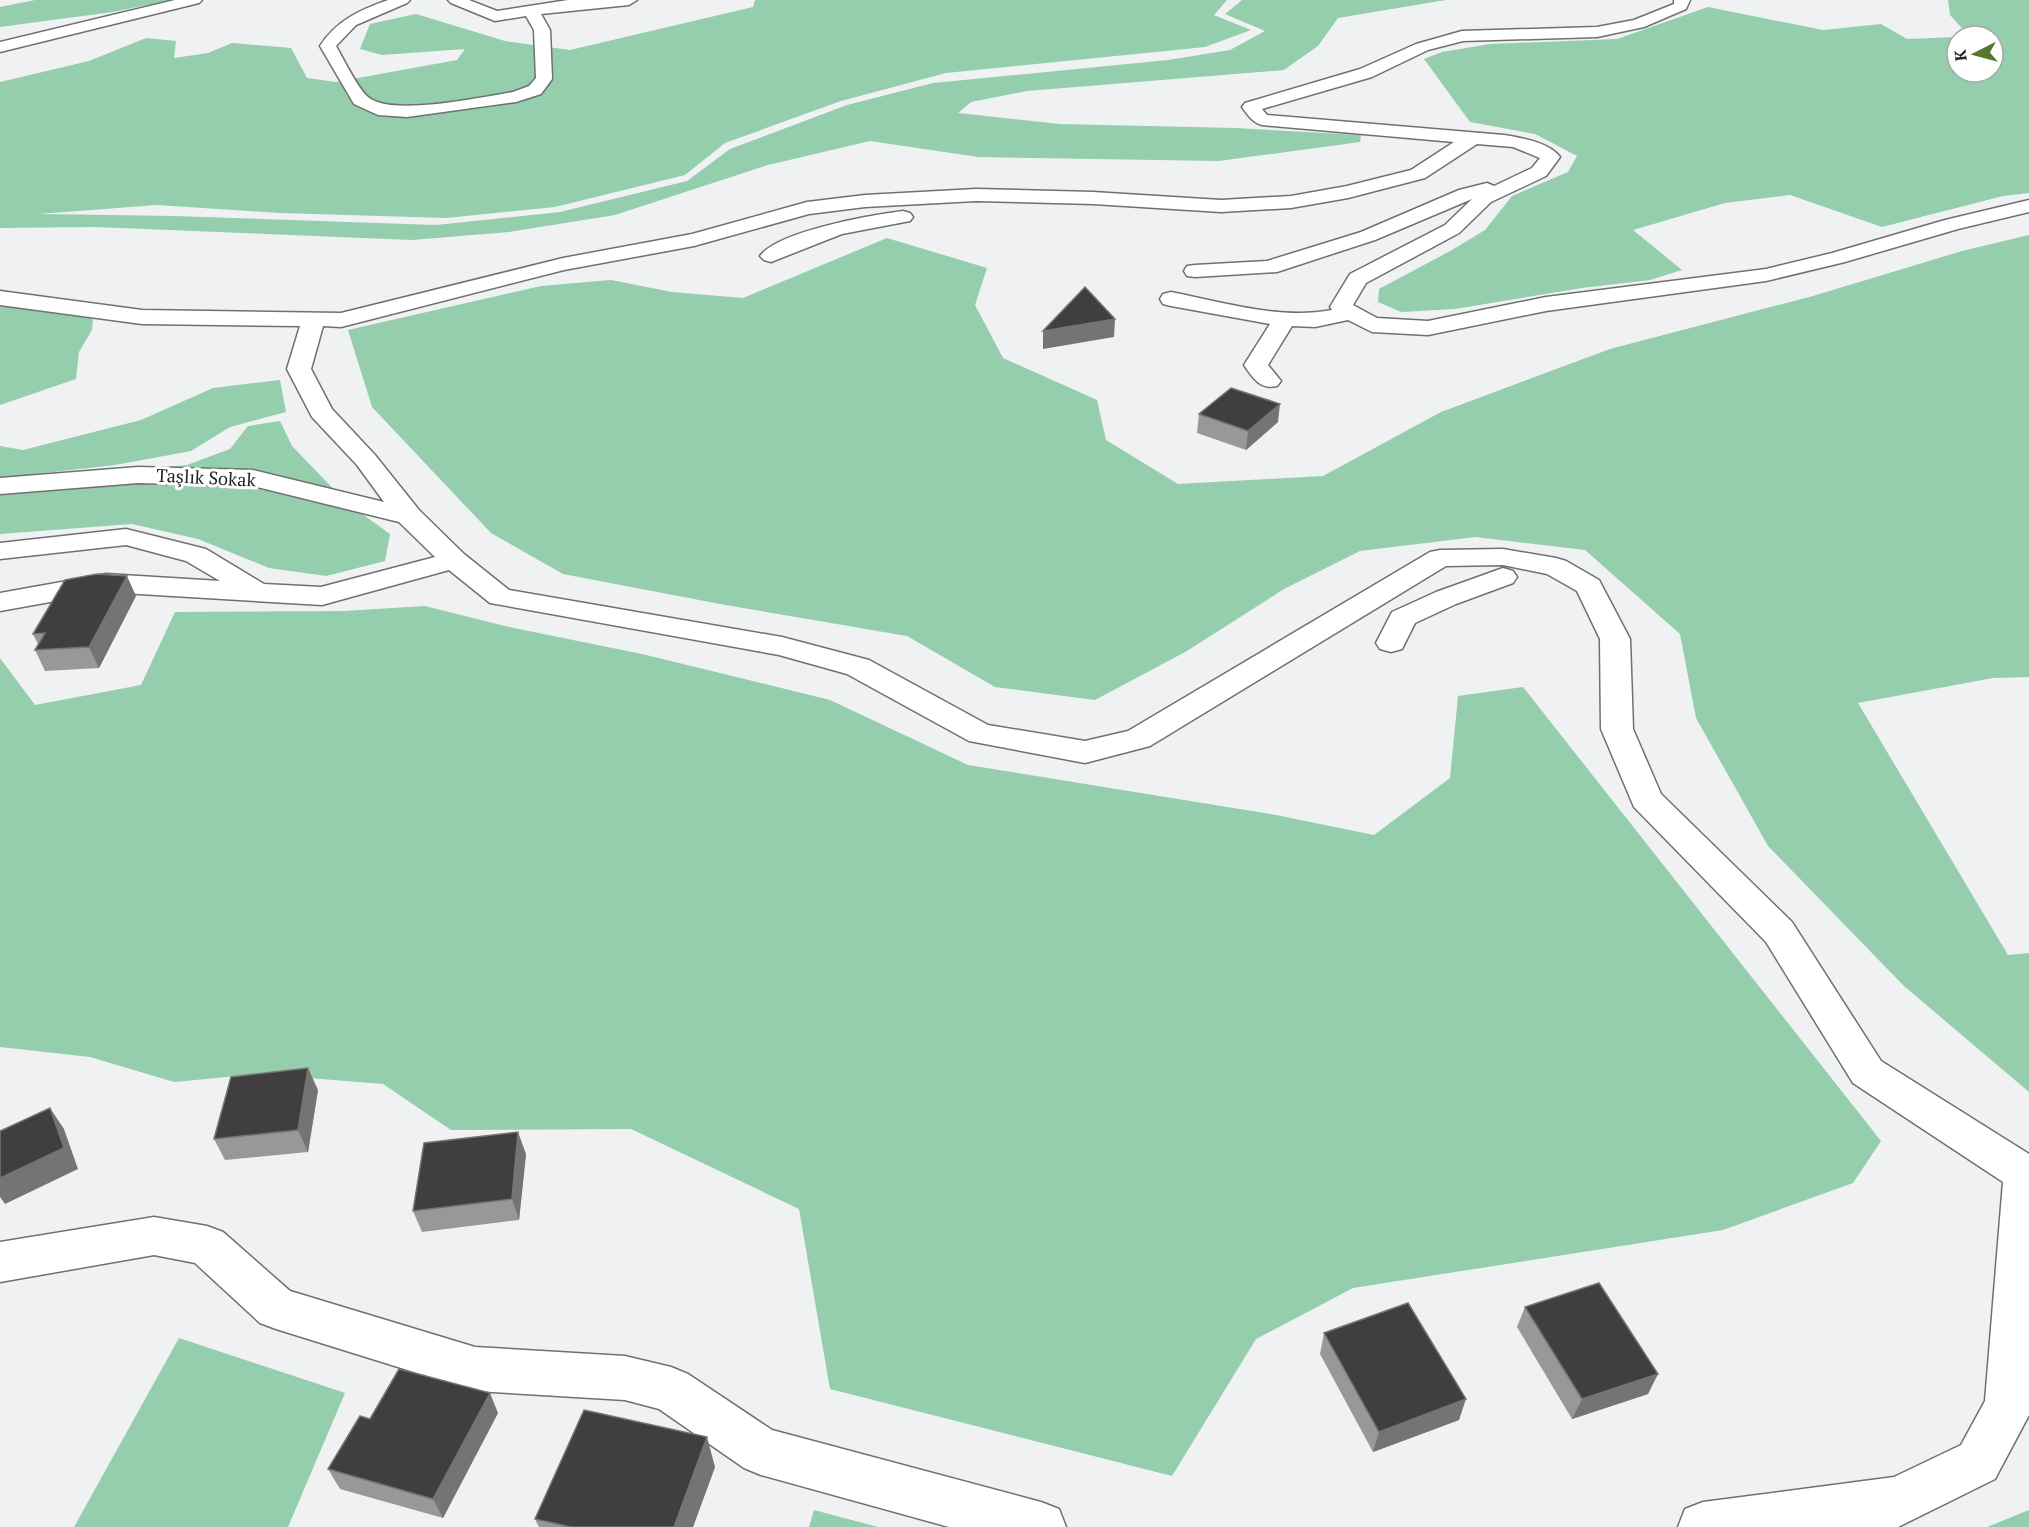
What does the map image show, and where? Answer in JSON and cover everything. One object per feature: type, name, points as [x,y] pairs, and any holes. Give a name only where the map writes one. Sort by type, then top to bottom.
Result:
[{"type":"street","points":[[0,47],[194,0]]},
{"type":"street","points":[[402,0],[341,27],[328,46],[360,100],[378,110],[407,112],[516,97],[535,90],[544,79],[542,30],[531,11]]},
{"type":"street","points":[[456,0],[495,16],[581,2],[629,0]]},
{"type":"street","points":[[1682,0],[1682,6],[1638,24],[1597,32],[1462,36],[1422,46],[1366,73],[1251,107],[1262,120],[1496,138],[1538,149],[1551,157],[1539,172],[1484,198],[1452,229],[1358,279],[1341,307],[1372,325],[1428,328],[1546,304],[1766,275],[1838,258],[1952,224],[2029,206]]},
{"type":"street","points":[[0,298],[142,316],[341,320],[563,264],[694,240],[807,208],[865,201],[976,195],[1093,198],[1221,206],[1291,202],[1348,192],[1419,174],[1474,138]]},
{"type":"street","points":[[1195,271],[1269,267],[1368,236],[1466,195],[1521,180]]},
{"type":"street","points":[[771,255],[796,242],[827,231],[889,219],[1093,198]]},
{"type":"street","points":[[1171,299],[1239,313],[1285,319],[1315,320],[1352,313]]},
{"type":"street","points":[[1269,381],[1256,365],[1285,319]]},
{"type":"street","points":[[313,320],[299,369],[321,412],[366,460],[409,516],[454,560],[501,597],[782,646],[858,668],[980,734],[1085,752],[1139,739],[1440,558],[1503,557],[1535,563],[1556,567],[1589,586],[1615,639],[1617,729],[1646,800],[1779,932],[1867,1072],[2027,1176],[2008,1406],[1978,1462],[1898,1502],[1703,1527]]},
{"type":"street","name":"Taşlık Sokak","points":[[0,486],[138,475],[254,478],[409,516]]},
{"type":"street","points":[[0,551],[126,537],[196,555],[258,592]]},
{"type":"street","points":[[0,602],[106,583],[322,596],[454,560]]},
{"type":"street","points":[[1362,604],[1397,630],[1446,598],[1503,578]]},
{"type":"street","points":[[0,1262],[154,1236],[207,1246],[276,1308],[475,1369],[625,1378],[671,1390],[761,1451],[1041,1527]]},
{"type":"green space","points":[[35,0],[171,0],[113,12],[0,27],[0,7]]},
{"type":"green space","points":[[755,0],[1227,0],[1214,15],[1251,30],[1205,47],[946,73],[841,101],[725,143],[685,175],[555,207],[446,218],[280,213],[157,205],[38,214],[436,225],[560,212],[687,181],[730,149],[847,105],[933,83],[1168,60],[1230,50],[1265,31],[1225,14],[1242,0],[1446,0],[1338,18],[1318,46],[1284,70],[1027,91],[971,102],[958,113],[1060,124],[1235,128],[1361,135],[1360,142],[1219,161],[978,157],[870,141],[768,165],[615,215],[509,232],[412,240],[95,227],[0,228],[0,82],[89,61],[146,38],[176,41],[174,58],[208,53],[232,43],[291,48],[307,78],[336,82],[457,60],[465,49],[382,55],[360,49],[370,24],[416,14],[505,41],[570,50],[753,7]]},
{"type":"green space","points":[[1948,0],[2029,0],[2029,193],[2003,196],[1882,227],[1790,195],[1725,203],[1633,230],[1682,270],[1650,280],[1582,288],[1455,309],[1401,312],[1378,302],[1379,289],[1485,230],[1512,196],[1568,172],[1577,156],[1535,134],[1470,122],[1424,59],[1442,52],[1490,44],[1617,39],[1708,7],[1823,30],[1881,24],[1907,39],[1945,37],[1945,84],[2005,84],[2005,24],[1958,24],[1950,15]]},
{"type":"green space","points":[[2029,235],[2029,677],[1993,678],[1858,703],[2008,955],[2029,953],[2029,1092],[1904,986],[1768,846],[1696,718],[1680,634],[1585,550],[1475,537],[1360,551],[1284,589],[1187,651],[1095,700],[995,687],[907,636],[563,574],[491,533],[372,407],[348,330],[541,286],[611,280],[672,292],[743,298],[887,238],[987,268],[975,305],[1003,358],[1097,400],[1106,440],[1178,484],[1323,476],[1441,412],[1610,349],[1813,296],[1962,251]]},
{"type":"green space","points":[[0,306],[93,318],[92,330],[79,352],[76,379],[0,405]]},
{"type":"green space","points":[[280,380],[286,412],[230,427],[191,451],[115,465],[0,478],[0,446],[23,450],[141,420],[213,388]]},
{"type":"green space","points":[[280,421],[292,446],[347,503],[390,534],[385,561],[326,576],[269,568],[198,539],[132,524],[0,534],[0,489],[187,465],[230,449],[248,426]]},
{"type":"green space","points":[[425,606],[509,627],[642,654],[830,700],[968,765],[1276,815],[1374,835],[1450,778],[1458,696],[1523,687],[1881,1141],[1853,1183],[1723,1230],[1353,1288],[1256,1339],[1172,1476],[830,1389],[799,1209],[631,1129],[451,1130],[383,1084],[260,1074],[174,1082],[90,1057],[0,1047],[0,658],[35,705],[141,685],[175,612],[344,611]]},
{"type":"green space","points":[[179,1338],[345,1393],[288,1527],[74,1527]]},
{"type":"green space","points":[[814,1510],[878,1527],[809,1527]]},
{"type":"green space","points":[[2029,1510],[2029,1527],[1987,1527]]},
{"type":"building","points":[[1085,287],[1115,319],[1043,331]]},
{"type":"building","points":[[1231,388],[1280,404],[1248,431],[1199,414]]},
{"type":"building","points":[[97,574],[127,576],[89,647],[35,650],[45,633],[33,634],[65,580]]},
{"type":"building","points":[[308,1068],[298,1130],[214,1139],[231,1077]]},
{"type":"building","points":[[50,1108],[64,1148],[0,1178],[0,1131]]},
{"type":"building","points":[[518,1132],[512,1199],[413,1211],[424,1143]]},
{"type":"building","points":[[1599,1283],[1658,1374],[1582,1399],[1525,1307]]},
{"type":"building","points":[[1408,1303],[1466,1399],[1379,1432],[1324,1333]]},
{"type":"building","points":[[399,1369],[490,1393],[433,1499],[328,1469],[360,1416],[370,1419]]},
{"type":"building","points":[[584,1410],[707,1437],[674,1527],[571,1527],[535,1519]]}]
